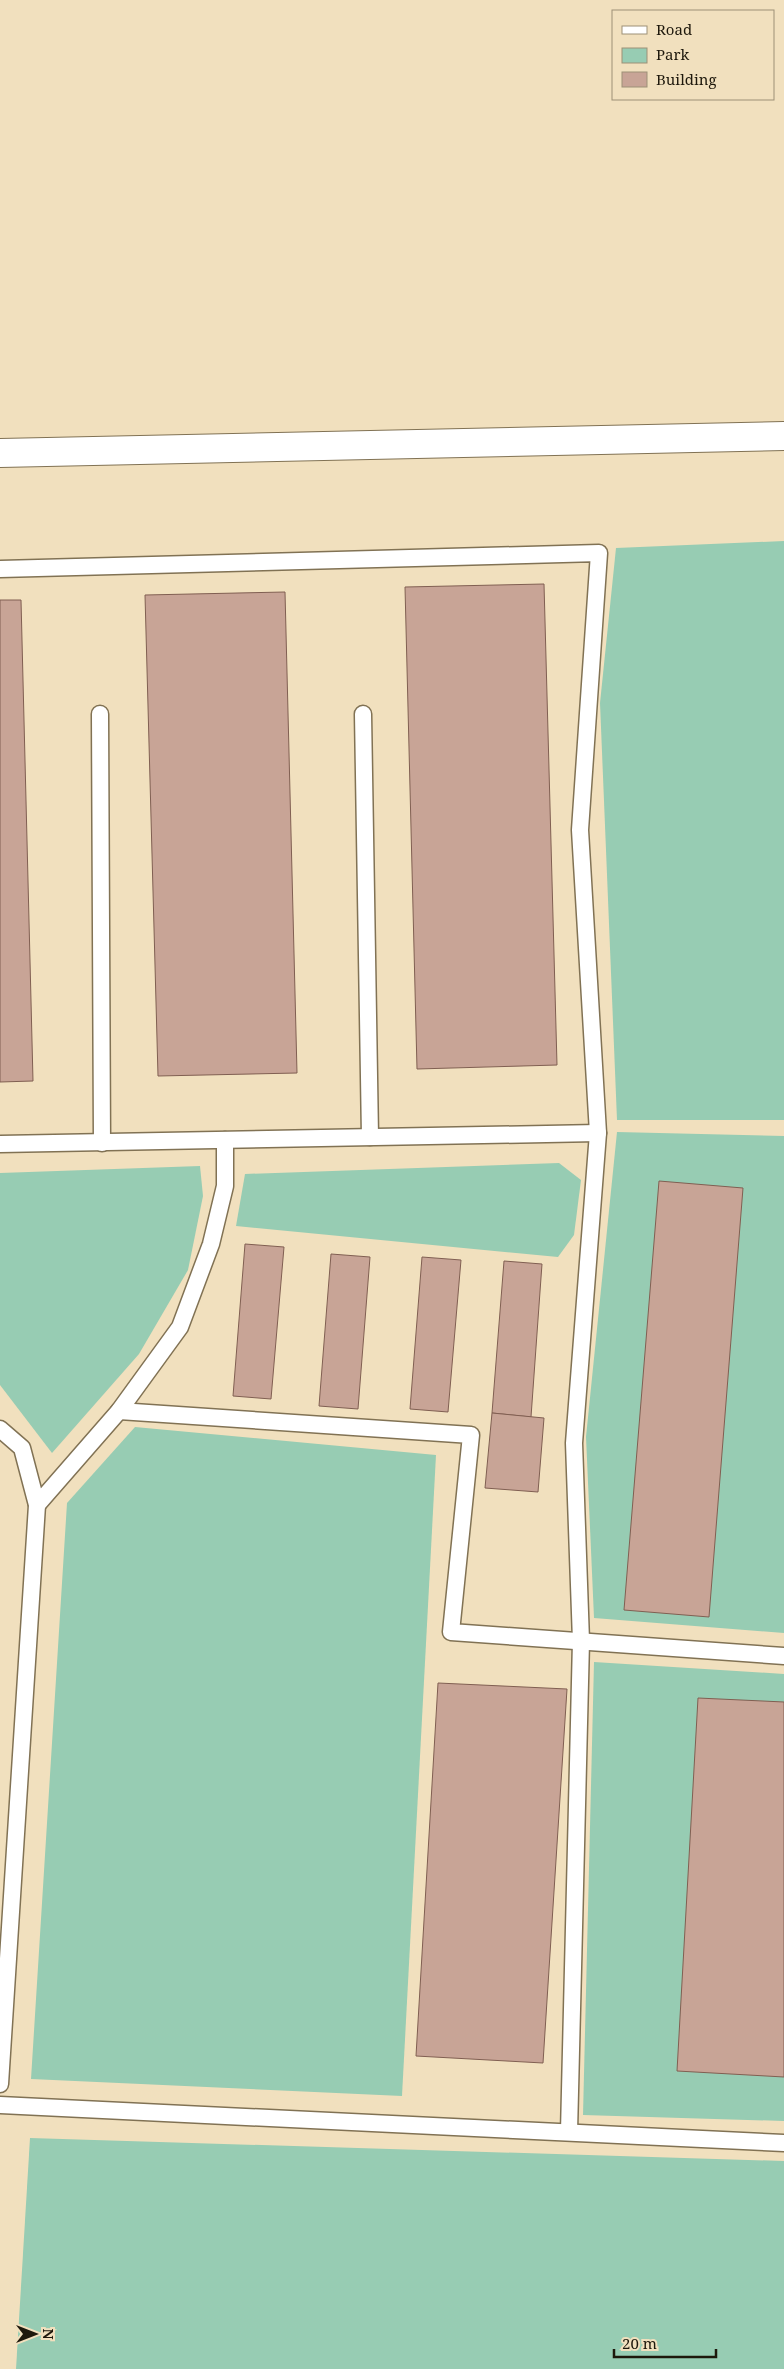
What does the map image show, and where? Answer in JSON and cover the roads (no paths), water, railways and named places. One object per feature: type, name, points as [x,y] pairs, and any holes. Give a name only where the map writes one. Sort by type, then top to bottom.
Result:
[{"type":"street","points":[[0,453],[784,436]]},
{"type":"lane","points":[[0,568],[599,553],[580,830],[598,1133],[574,1443],[581,1641],[569,2132]]},
{"type":"lane","points":[[100,714],[102,1142]]},
{"type":"lane","points":[[363,714],[370,1137]]},
{"type":"lane","points":[[0,1144],[598,1133]]},
{"type":"lane","points":[[37,1505],[119,1411],[180,1327],[211,1244],[225,1186],[225,1140]]},
{"type":"lane","points":[[119,1411],[471,1435],[451,1632],[784,1656]]},
{"type":"lane","points":[[0,1429],[22,1448],[37,1505],[0,2084]]},
{"type":"lane","points":[[0,2105],[784,2143]]}]
